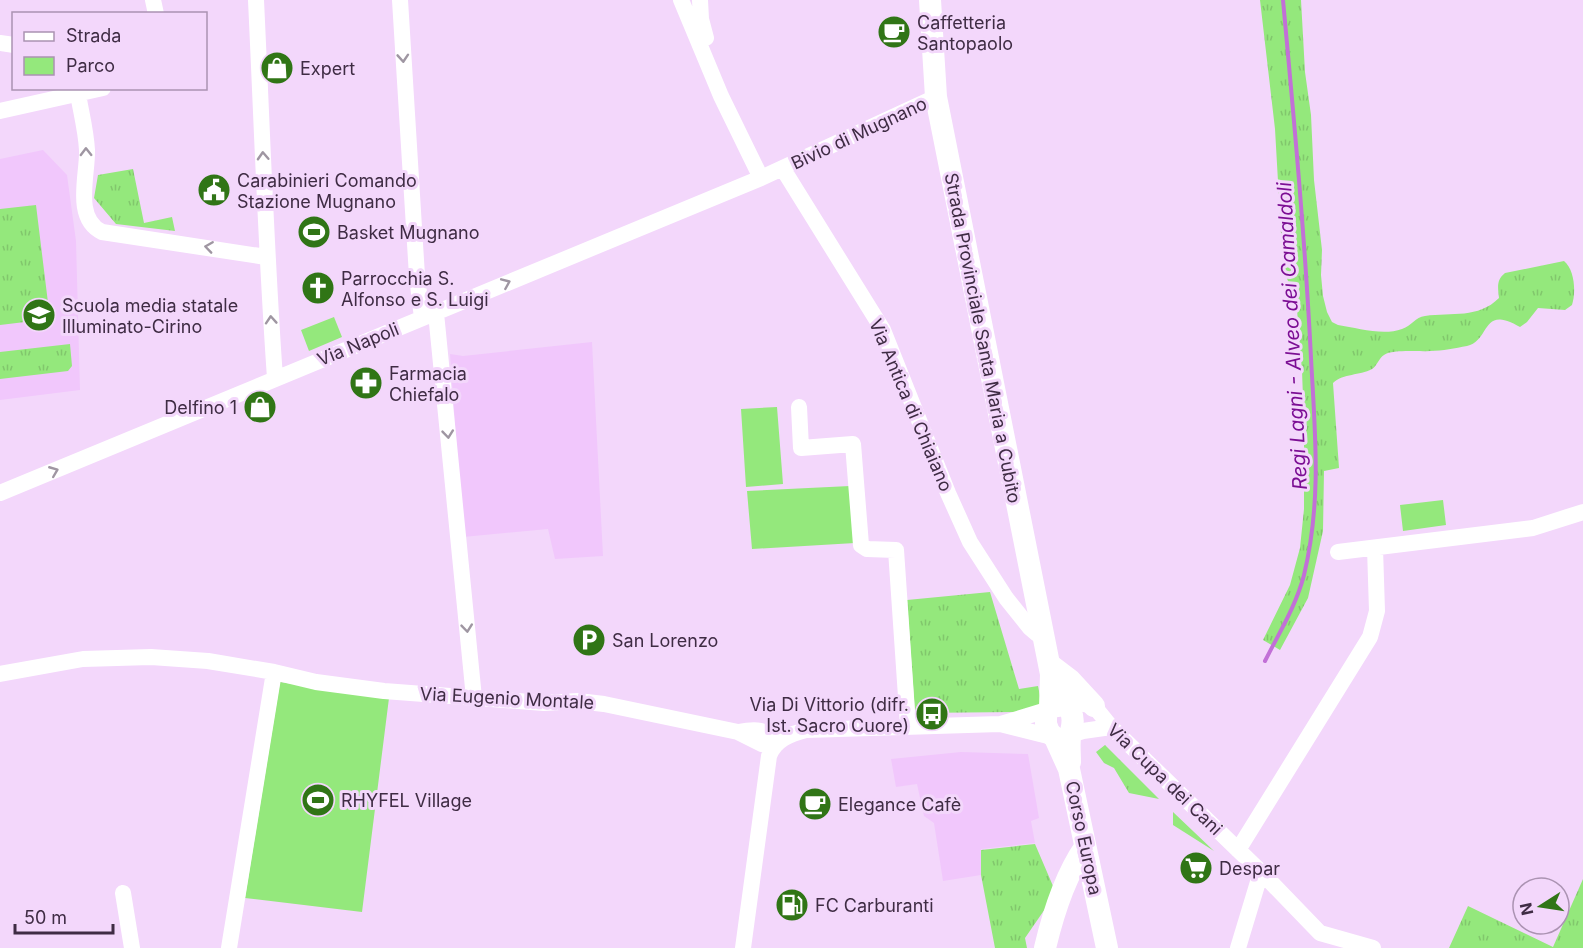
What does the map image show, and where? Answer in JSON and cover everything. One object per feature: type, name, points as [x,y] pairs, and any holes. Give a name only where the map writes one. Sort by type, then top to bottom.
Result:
[{"type":"main road","name":"Strada Provinciale Santa Maria a Cubito","points":[[930,0],[936,98],[1057,707],[1073,720],[1073,728],[1059,736]]},
{"type":"main road","points":[[1050,670],[1070,680],[1094,706]]},
{"type":"main road","name":"Corso Europa","points":[[1059,736],[1069,769],[1107,948]]},
{"type":"main road","points":[[1045,948],[1069,876],[1085,847]]},
{"type":"main road","name":"Corso Europa","points":[[1054,920],[1066,907],[1078,901],[1089,902],[1098,907]]},
{"type":"street","points":[[256,0],[266,202],[266,257],[275,378]]},
{"type":"street","points":[[400,0],[417,276],[429,316],[474,698]]},
{"type":"street","points":[[681,0],[691,3],[700,0],[703,29],[727,88],[734,118]]},
{"type":"street","points":[[681,0],[721,96],[734,118],[761,178]]},
{"type":"street","points":[[0,111],[95,90]]},
{"type":"street","points":[[78,94],[87,152],[84,205],[95,229],[102,232],[266,257]]},
{"type":"street","name":"Bivio di Mugnano","points":[[783,169],[936,98]]},
{"type":"street","name":"Via Napoli","points":[[0,493],[783,169]]},
{"type":"street","name":"Via Antica di Chiaiano","points":[[783,169],[884,330],[948,493],[970,542],[1005,598],[1030,628],[1037,634],[1043,633]]},
{"type":"street","points":[[799,407],[801,448],[853,444],[861,545],[867,549],[896,550],[908,726]]},
{"type":"street","points":[[1338,552],[1533,528],[1583,512]]},
{"type":"street","points":[[1238,850],[1370,637],[1377,611],[1375,548]]},
{"type":"street","name":"Via Eugenio Montale","points":[[0,674],[83,660],[151,657],[208,661],[316,682],[349,686],[544,703],[578,701],[604,704],[738,732],[766,731],[778,743]]},
{"type":"street","points":[[229,948],[274,672]]},
{"type":"street","name":"Via Cupa dei Cani","points":[[1000,724],[1057,707],[1084,704],[1094,706],[1111,727],[1261,872],[1320,933],[1373,948]]},
{"type":"street","points":[[743,948],[770,756],[778,743],[788,736],[806,730],[1000,724],[1059,736],[1083,730],[1111,727]]},
{"type":"street","points":[[1238,948],[1261,872]]},
{"type":"street","points":[[123,893],[132,948]]},
{"type":"shaded area","name":"Scuola media statale Illuminato-Cirino","points":[[43,150],[67,175],[76,241],[80,390],[0,400],[0,159]]},
{"type":"shaded area","points":[[592,342],[603,556],[555,559],[548,529],[463,537],[450,354],[463,356]]},
{"type":"shaded area","points":[[961,752],[1028,754],[1039,818],[1031,821],[1035,843],[981,849],[981,875],[943,881],[934,823],[924,816],[917,784],[896,787],[891,759]]},
{"type":"green space","points":[[1260,0],[1301,0],[1314,180],[1322,250],[1323,296],[1332,322],[1338,325],[1387,332],[1405,328],[1422,317],[1473,312],[1491,305],[1499,298],[1499,281],[1505,273],[1564,261],[1570,270],[1574,288],[1572,305],[1565,310],[1538,308],[1520,327],[1499,319],[1492,321],[1475,343],[1467,346],[1388,353],[1382,356],[1372,369],[1333,383],[1339,468],[1324,471],[1323,531],[1308,598],[1280,650],[1263,640],[1290,585],[1300,548],[1304,509],[1304,424],[1297,310],[1283,269],[1275,129]]},
{"type":"green space","points":[[133,169],[144,223],[172,217],[175,231],[116,224],[94,198],[98,175]]},
{"type":"green space","points":[[36,205],[50,319],[0,325],[0,209]]},
{"type":"green space","points":[[334,317],[342,337],[309,351],[301,330]]},
{"type":"green space","points":[[70,344],[72,366],[68,371],[0,379],[0,352]]},
{"type":"green space","points":[[777,407],[783,484],[746,487],[741,409]]},
{"type":"green space","points":[[850,486],[855,543],[752,549],[747,491]]},
{"type":"green space","points":[[1443,500],[1446,525],[1403,531],[1400,505]]},
{"type":"green space","points":[[990,592],[1019,689],[1038,686],[1042,706],[1017,712],[915,713],[907,600]]},
{"type":"green space","name":"RHYFEL Village","points":[[280,682],[389,698],[362,912],[245,898]]},
{"type":"green space","points":[[1105,745],[1159,799],[1129,793],[1114,768],[1104,763],[1096,752]]},
{"type":"green space","points":[[1173,812],[1214,851],[1173,825]]},
{"type":"green space","points":[[1035,844],[1056,893],[1025,938],[1027,948],[995,948],[981,875],[981,850]]},
{"type":"green space","points":[[1583,879],[1583,948],[1449,948],[1468,906],[1511,927],[1511,936],[1530,936],[1553,947],[1558,936],[1571,936],[1571,906]]},
{"type":"waterway","name":"Regi Lagni - Alveo dei Camaldoli","points":[[1265,661],[1287,619],[1304,575],[1313,520],[1316,466],[1306,268],[1283,0]]},
{"type":"place","name":"Caffetteria Santopaolo","points":[[894,32]]},
{"type":"place","name":"Expert","points":[[277,68]]},
{"type":"place","name":"Carabinieri Comando Stazione Mugnano","points":[[214,190]]},
{"type":"place","name":"Basket Mugnano","points":[[314,232]]},
{"type":"place","name":"Parrocchia S. Alfonso e S. Luigi","points":[[318,288]]},
{"type":"place","name":"Scuola media statale Illuminato-Cirino","points":[[39,315]]},
{"type":"place","name":"Farmacia Chiefalo","points":[[366,383]]},
{"type":"place","name":"Delfino 1","points":[[260,407]]},
{"type":"place","name":"San Lorenzo","points":[[589,640]]},
{"type":"place","name":"Via Di Vittorio (difr. Ist. Sacro Cuore)","points":[[932,714]]},
{"type":"place","name":"RHYFEL Village","points":[[318,800]]},
{"type":"place","name":"Elegance Cafè","points":[[815,804]]},
{"type":"place","name":"Despar","points":[[1196,868]]},
{"type":"place","name":"FC Carburanti","points":[[792,905]]}]
